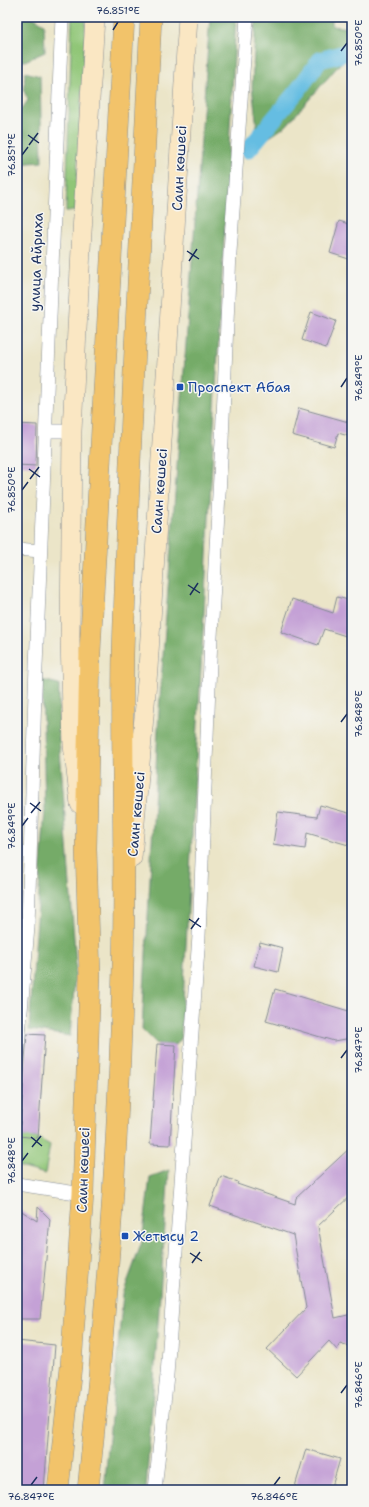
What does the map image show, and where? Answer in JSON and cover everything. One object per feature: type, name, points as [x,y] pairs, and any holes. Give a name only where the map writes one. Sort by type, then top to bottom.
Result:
[{"type":"main road","name":"Саин көшесі","points":[[58,1490],[71,1366],[82,1194],[90,976],[86,849],[90,652],[124,17]]},
{"type":"main road","name":"Саин көшесі","points":[[123,965],[123,661],[127,504],[151,17]]},
{"type":"main road","name":"Саин көшесі","points":[[86,849],[73,745],[70,639],[72,431],[80,249],[95,18]]},
{"type":"main road","name":"Саин көшесі","points":[[88,1490],[101,1365],[113,1195],[123,965],[148,669],[188,20]]},
{"type":"street","name":"улица Айриха","points":[[17,1060],[28,927],[40,551],[62,17]]},
{"type":"street","points":[[155,1490],[167,1376],[199,936],[210,644],[222,441],[230,252],[247,17]]},
{"type":"street","points":[[46,431],[72,431]]},
{"type":"street","points":[[17,549],[40,551]]},
{"type":"street","points":[[17,1184],[82,1194]]},
{"type":"green space","points":[[17,17],[33,17],[44,24],[45,52],[25,61],[17,61]]},
{"type":"green space","points":[[72,17],[86,17],[75,211],[66,211]]},
{"type":"green space","points":[[210,17],[236,17],[181,1039],[176,1045],[157,1044],[142,1029],[159,711]]},
{"type":"green space","points":[[256,17],[332,17],[332,26],[352,28],[352,50],[286,126],[259,144],[252,87]]},
{"type":"green space","points":[[25,72],[40,76],[42,162],[17,164],[17,116],[28,100],[24,91]]},
{"type":"green space","points":[[42,680],[59,684],[59,737],[76,965],[70,1036],[29,1030],[45,810]]},
{"type":"green space","points":[[19,1135],[38,1138],[50,1145],[45,1174],[17,1166]]},
{"type":"green space","points":[[169,1170],[146,1490],[104,1490],[123,1294],[142,1242],[150,1177]]},
{"type":"building","points":[[339,221],[352,225],[352,260],[330,253]]},
{"type":"building","points":[[311,312],[336,321],[326,348],[302,340]]},
{"type":"building","points":[[299,408],[352,423],[352,437],[338,433],[334,447],[292,435]]},
{"type":"building","points":[[17,424],[37,425],[36,466],[17,465]]},
{"type":"building","points":[[337,597],[352,601],[352,638],[324,629],[318,645],[281,632],[292,599],[333,613]]},
{"type":"building","points":[[320,805],[352,814],[352,846],[307,833],[305,849],[273,844],[278,812],[317,817]]},
{"type":"building","points":[[260,942],[283,948],[278,972],[254,966]]},
{"type":"building","points":[[275,989],[352,1012],[352,1038],[334,1041],[266,1021]]},
{"type":"building","points":[[27,1034],[45,1035],[38,1138],[19,1136]]},
{"type":"building","points":[[157,1044],[176,1045],[170,1145],[150,1144]]},
{"type":"building","points":[[352,1146],[352,1194],[318,1226],[335,1318],[352,1314],[352,1347],[340,1343],[337,1350],[329,1341],[296,1376],[267,1349],[306,1308],[293,1235],[210,1206],[221,1176],[238,1182],[237,1184],[295,1204],[296,1198]]},
{"type":"building","points":[[38,1207],[50,1219],[40,1319],[17,1319],[17,1208],[37,1221]]},
{"type":"building","points":[[17,1341],[55,1345],[44,1490],[17,1490]]},
{"type":"building","points":[[306,1449],[340,1459],[331,1490],[294,1490]]},
{"type":"waterway","points":[[248,150],[298,90],[320,60],[352,51]]},
{"type":"place","name":"Проспект Абая","points":[[180,387]]},
{"type":"place","name":"Жетысу 2","points":[[125,1236]]}]
